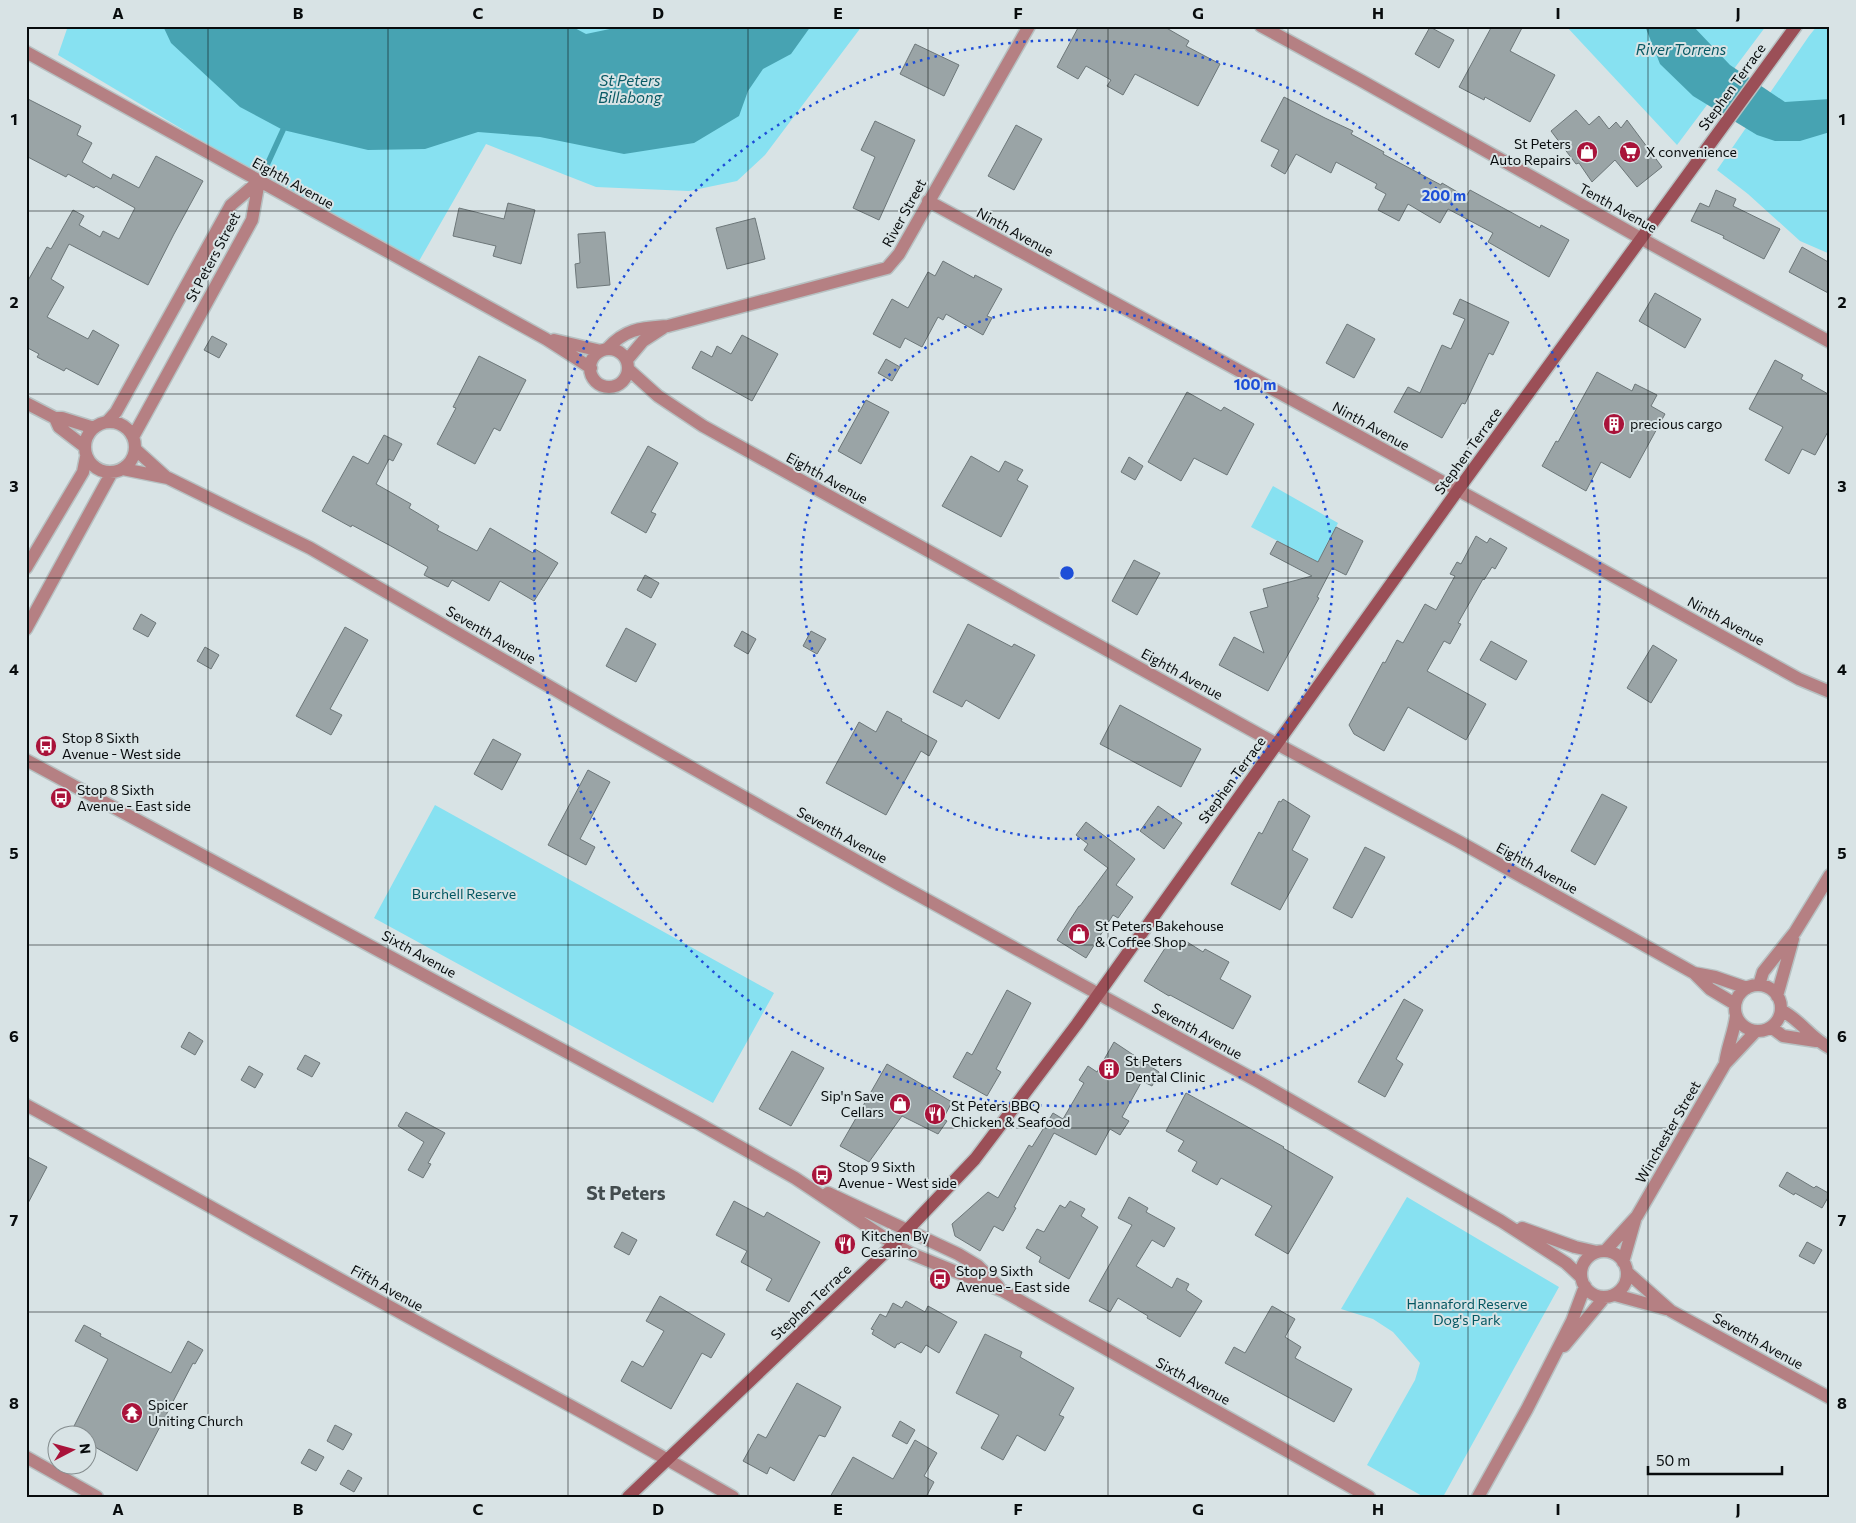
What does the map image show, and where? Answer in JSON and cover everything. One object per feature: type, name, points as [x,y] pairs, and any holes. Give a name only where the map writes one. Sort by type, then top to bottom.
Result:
[{"type":"main road","name":"Stephen Terrace","points":[[628,1497],[909,1230],[975,1159],[1077,1024],[1458,490],[1796,26]]},
{"type":"street","name":"River Street","points":[[604,350],[615,340],[637,329],[668,326],[887,268],[899,254],[1029,26]]},
{"type":"street","name":"Tenth Avenue","points":[[1261,26],[1830,342]]},
{"type":"street","name":"Eighth Avenue","points":[[26,52],[546,338],[591,368]]},
{"type":"street","name":"St Peters Street","points":[[107,422],[116,412],[231,206],[259,181]]},
{"type":"street","name":"St Peters Street","points":[[134,443],[252,220],[259,181]]},
{"type":"street","name":"Ninth Avenue","points":[[928,201],[1458,490],[1799,679],[1830,692]]},
{"type":"street","name":"River Street","points":[[627,365],[643,341],[668,326]]},
{"type":"street","name":"Eighth Avenue","points":[[546,338],[604,350]]},
{"type":"street","points":[[604,350],[617,350],[627,365],[624,380],[611,387],[602,385],[593,377],[591,368],[594,356],[604,350]]},
{"type":"street","name":"Eighth Avenue","points":[[627,365],[658,396],[703,426],[1277,744],[1458,841],[1694,973],[1736,1010]]},
{"type":"street","name":"Eighth Avenue","points":[[621,383],[658,396]]},
{"type":"street","points":[[26,403],[55,418],[62,418],[94,428]]},
{"type":"street","points":[[55,418],[59,427],[86,452],[94,467],[102,471],[118,471]]},
{"type":"street","points":[[26,568],[83,472],[86,440],[94,428],[107,422],[116,423],[125,428],[134,443],[129,463],[118,471],[26,629]]},
{"type":"street","name":"Seventh Avenue","points":[[134,443],[168,478]]},
{"type":"street","name":"Seventh Avenue","points":[[118,471],[168,478],[310,548],[633,734],[1259,1082],[1501,1221],[1566,1263],[1583,1282]]},
{"type":"street","name":"Ninth Avenue","points":[[1799,679],[1830,702]]},
{"type":"street","name":"Sixth Avenue","points":[[26,760],[696,1122],[795,1178],[894,1244],[918,1256],[1003,1291],[1369,1497]]},
{"type":"street","points":[[1753,986],[1772,990],[1777,996],[1781,1010],[1772,1027],[1756,1031],[1744,1027],[1736,1010],[1739,994],[1753,986],[1795,932],[1830,875]]},
{"type":"street","points":[[1777,996],[1795,932]]},
{"type":"street","name":"Eighth Avenue","points":[[1694,973],[1753,986]]},
{"type":"street","name":"Winchester Street","points":[[1724,1064],[1728,1045],[1733,1034],[1736,1010]]},
{"type":"street","points":[[1781,1010],[1794,1017],[1816,1041]]},
{"type":"street","points":[[1772,1027],[1783,1036],[1816,1041],[1830,1048]]},
{"type":"street","name":"Winchester Street","points":[[1601,1252],[1637,1216],[1724,1064],[1756,1031]]},
{"type":"street","name":"Fifth Avenue","points":[[26,1105],[111,1150],[602,1425],[668,1459],[733,1497]]},
{"type":"street","name":"Sixth Avenue","points":[[795,1178],[909,1230],[978,1266],[1003,1291]]},
{"type":"street","name":"Winchester Street","points":[[1625,1267],[1637,1216]]},
{"type":"street","name":"Seventh Avenue","points":[[1501,1221],[1575,1247],[1601,1252]]},
{"type":"street","points":[[1477,1495],[1527,1409],[1552,1359],[1572,1321],[1583,1282],[1582,1269],[1585,1262],[1590,1256],[1601,1252],[1618,1256],[1625,1267],[1626,1281],[1622,1289],[1609,1296],[1552,1359]]},
{"type":"street","name":"Seventh Avenue","points":[[1625,1267],[1671,1311],[1830,1398]]},
{"type":"street","points":[[1583,1282],[1596,1296],[1609,1296]]},
{"type":"street","name":"Seventh Avenue","points":[[1609,1296],[1671,1311]]},
{"type":"street","points":[[26,1457],[97,1497]]},
{"type":"green space","points":[[68,26],[862,26],[765,155],[737,181],[689,191],[596,187],[486,144],[415,268],[58,55]]},
{"type":"green space","points":[[1566,26],[1766,26],[1677,145]]},
{"type":"green space","points":[[1817,26],[1830,26],[1830,254],[1800,241],[1748,194],[1717,170]]},
{"type":"green space","points":[[1273,486],[1338,523],[1318,562],[1251,527]]},
{"type":"green space","name":"Burchell Reserve","points":[[435,805],[774,993],[713,1103],[374,918]]},
{"type":"green space","name":"Hannaford Reserve Dog's Park","points":[[1407,1197],[1559,1287],[1443,1497],[1424,1497],[1367,1465],[1415,1380],[1420,1363],[1393,1332],[1373,1319],[1341,1309]]},
{"type":"water","name":"St Peters Billabong","points":[[163,26],[571,26],[586,34],[624,26],[811,26],[791,54],[763,69],[748,91],[739,116],[694,143],[624,154],[540,137],[478,132],[425,149],[368,150],[283,130],[240,107],[171,43]]},
{"type":"water","name":"River Torrens","points":[[1645,26],[1693,26],[1730,65],[1785,102],[1830,99],[1830,132],[1800,141],[1775,141],[1757,135],[1693,96],[1660,64]]},
{"type":"building","points":[[1079,26],[1163,26],[1189,41],[1186,46],[1220,64],[1198,106],[1135,74],[1123,95],[1107,86],[1111,80],[1086,66],[1078,79],[1057,67]]},
{"type":"building","points":[[1492,26],[1523,26],[1510,51],[1555,75],[1530,122],[1485,97],[1484,100],[1459,87]]},
{"type":"building","points":[[1430,27],[1454,40],[1439,68],[1415,54]]},
{"type":"building","points":[[915,44],[959,65],[944,96],[900,74]]},
{"type":"building","points":[[1284,97],[1353,131],[1351,134],[1384,152],[1383,154],[1441,185],[1442,183],[1466,197],[1470,190],[1540,228],[1541,225],[1569,240],[1549,277],[1488,242],[1493,233],[1448,209],[1440,223],[1408,204],[1399,221],[1378,210],[1386,194],[1375,188],[1377,184],[1336,162],[1331,173],[1296,154],[1285,174],[1271,166],[1279,150],[1261,141]]},
{"type":"building","points":[[26,98],[81,126],[77,135],[92,143],[82,162],[111,179],[113,174],[139,188],[156,156],[203,181],[148,285],[69,244],[51,279],[64,287],[47,317],[88,339],[93,330],[119,345],[98,385],[66,368],[64,371],[37,357],[39,354],[26,347],[26,284],[47,247],[51,249],[73,210],[84,216],[79,225],[100,237],[103,231],[119,239],[135,208],[96,186],[94,188],[68,174],[66,177],[26,156]]},
{"type":"building","points":[[1576,110],[1589,125],[1599,116],[1609,129],[1616,122],[1621,128],[1627,120],[1662,167],[1637,187],[1615,160],[1592,182],[1579,163],[1576,164],[1551,131]]},
{"type":"building","points":[[875,121],[915,140],[879,220],[853,208],[875,157],[861,150]]},
{"type":"building","points":[[1016,125],[1042,139],[1014,190],[988,176]]},
{"type":"building","points":[[1716,190],[1736,199],[1733,206],[1780,229],[1764,259],[1723,238],[1724,236],[1691,221],[1700,203],[1709,207]]},
{"type":"building","points":[[508,203],[535,210],[521,264],[493,256],[496,246],[453,236],[459,208],[504,219]]},
{"type":"building","points":[[755,218],[765,259],[727,269],[716,228]]},
{"type":"building","points":[[605,232],[610,285],[577,288],[575,264],[580,263],[578,234]]},
{"type":"building","points":[[1802,247],[1830,263],[1830,294],[1789,272]]},
{"type":"building","points":[[943,261],[974,278],[975,275],[1002,289],[987,316],[992,318],[983,335],[946,314],[943,320],[938,317],[922,347],[905,338],[900,348],[873,334],[892,299],[908,308],[928,272],[935,276]]},
{"type":"building","points":[[1655,293],[1701,319],[1685,348],[1639,321]]},
{"type":"building","points":[[1460,299],[1509,322],[1493,355],[1489,353],[1465,404],[1462,403],[1442,438],[1394,412],[1408,387],[1420,393],[1442,345],[1451,349],[1465,319],[1453,314]]},
{"type":"building","points":[[1347,324],[1375,339],[1354,378],[1326,363]]},
{"type":"building","points":[[742,335],[778,354],[752,401],[692,368],[701,351],[712,357],[717,346],[731,354]]},
{"type":"building","points":[[212,336],[227,344],[219,358],[204,350]]},
{"type":"building","points":[[479,356],[526,380],[500,431],[494,428],[475,464],[437,444],[456,408],[453,407]]},
{"type":"building","points":[[886,359],[900,367],[892,381],[878,373]]},
{"type":"building","points":[[1775,360],[1803,375],[1801,379],[1830,395],[1830,428],[1815,455],[1802,449],[1789,474],[1765,460],[1783,427],[1749,409]]},
{"type":"building","name":"precious cargo","points":[[1597,372],[1632,391],[1635,384],[1657,395],[1651,406],[1665,414],[1630,478],[1601,462],[1586,491],[1542,466],[1556,441],[1558,442]]},
{"type":"building","points":[[1187,392],[1221,411],[1224,407],[1254,424],[1227,475],[1194,458],[1181,481],[1148,462]]},
{"type":"building","points":[[866,400],[889,412],[861,464],[838,451]]},
{"type":"building","points":[[384,435],[402,444],[393,461],[389,459],[376,484],[411,504],[409,508],[439,526],[437,530],[477,551],[490,528],[533,553],[535,549],[558,563],[534,601],[500,581],[489,601],[452,580],[448,587],[424,575],[428,567],[352,525],[351,527],[322,511],[353,456],[368,464]]},
{"type":"building","points":[[648,446],[678,463],[651,512],[656,514],[646,533],[611,513]]},
{"type":"building","points":[[971,456],[999,472],[1005,461],[1023,470],[1017,480],[1028,486],[1001,537],[942,506]]},
{"type":"building","points":[[1129,457],[1143,466],[1135,480],[1121,472]]},
{"type":"building","points":[[1336,527],[1363,541],[1346,575],[1332,568],[1317,597],[1319,598],[1268,691],[1219,665],[1234,637],[1264,653],[1250,612],[1268,607],[1263,589],[1312,576],[1270,554],[1277,541],[1318,562]]},
{"type":"building","points":[[1476,536],[1487,543],[1490,538],[1507,548],[1495,569],[1492,567],[1483,579],[1458,623],[1461,624],[1450,644],[1444,641],[1427,671],[1486,704],[1466,740],[1408,707],[1384,751],[1354,734],[1349,725],[1397,640],[1403,643],[1425,604],[1436,610],[1455,576],[1450,574],[1457,562],[1461,564]]},
{"type":"building","points":[[1134,560],[1160,573],[1137,615],[1112,601]]},
{"type":"building","points":[[645,575],[659,583],[651,598],[637,590]]},
{"type":"building","points":[[141,614],[156,623],[148,637],[133,629]]},
{"type":"building","points":[[968,624],[1012,647],[1014,644],[1035,655],[999,719],[966,700],[962,707],[933,692]]},
{"type":"building","points":[[345,627],[368,640],[330,709],[342,715],[331,735],[296,716]]},
{"type":"building","points":[[626,628],[656,644],[636,682],[606,666]]},
{"type":"building","points":[[742,631],[756,639],[748,654],[734,646]]},
{"type":"building","points":[[811,631],[826,639],[817,654],[803,646]]},
{"type":"building","points":[[1491,641],[1527,661],[1516,680],[1480,660]]},
{"type":"building","points":[[1653,645],[1677,660],[1651,703],[1627,688]]},
{"type":"building","points":[[205,647],[219,655],[211,669],[197,661]]},
{"type":"building","points":[[1120,705],[1201,749],[1181,787],[1100,744]]},
{"type":"building","points":[[887,711],[937,741],[929,756],[921,751],[886,815],[826,783],[859,722],[876,732]]},
{"type":"building","points":[[493,739],[521,754],[502,790],[474,774]]},
{"type":"building","points":[[588,770],[610,782],[580,839],[595,847],[586,865],[548,845]]},
{"type":"building","points":[[1602,794],[1627,807],[1595,865],[1571,851]]},
{"type":"building","points":[[1283,799],[1310,816],[1292,850],[1308,859],[1280,910],[1231,884],[1259,832],[1262,834],[1279,801],[1281,802]]},
{"type":"building","points":[[1158,806],[1182,823],[1164,849],[1140,831]]},
{"type":"building","points":[[1086,822],[1135,859],[1116,885],[1133,897],[1118,918],[1113,915],[1086,958],[1057,940],[1079,906],[1108,868],[1084,850],[1088,844],[1076,835]]},
{"type":"building","points":[[1365,847],[1385,857],[1352,918],[1333,908]]},
{"type":"building","points":[[1184,940],[1203,952],[1205,949],[1229,962],[1220,979],[1251,996],[1233,1029],[1144,981],[1169,942],[1179,948]]},
{"type":"building","points":[[1007,990],[1031,1003],[996,1069],[1001,1072],[987,1096],[953,1077],[967,1052],[972,1055]]},
{"type":"building","points":[[1404,999],[1423,1010],[1396,1059],[1403,1064],[1385,1097],[1358,1082]]},
{"type":"building","points":[[189,1032],[203,1041],[195,1055],[181,1047]]},
{"type":"building","points":[[1114,1042],[1159,1072],[1152,1086],[1142,1081],[1122,1117],[1129,1121],[1120,1135],[1110,1129],[1096,1155],[1054,1133],[1003,1231],[994,1226],[980,1251],[955,1236],[952,1224],[988,1192],[998,1198],[1029,1145],[1032,1147],[1053,1113],[1063,1119],[1084,1083],[1079,1080],[1088,1066],[1097,1072]]},
{"type":"building","points":[[792,1051],[824,1068],[791,1126],[759,1109]]},
{"type":"building","points":[[305,1055],[320,1063],[312,1077],[297,1069]]},
{"type":"building","points":[[887,1064],[952,1102],[943,1119],[947,1121],[938,1134],[902,1116],[869,1162],[840,1146]]},
{"type":"building","points":[[249,1066],[263,1074],[255,1088],[241,1080]]},
{"type":"building","points":[[1186,1093],[1284,1147],[1333,1177],[1288,1254],[1255,1235],[1272,1206],[1221,1178],[1217,1185],[1192,1171],[1197,1162],[1178,1151],[1184,1141],[1166,1131]]},
{"type":"building","points":[[406,1112],[445,1133],[428,1163],[431,1164],[423,1178],[408,1170],[424,1142],[398,1126]]},
{"type":"building","points":[[26,1156],[47,1167],[26,1207]]},
{"type":"building","points":[[1787,1172],[1814,1188],[1816,1186],[1830,1194],[1822,1208],[1779,1186]]},
{"type":"building","points":[[1129,1197],[1148,1208],[1146,1212],[1175,1228],[1164,1247],[1152,1240],[1136,1266],[1172,1288],[1177,1278],[1189,1284],[1186,1290],[1202,1301],[1180,1337],[1118,1298],[1110,1312],[1089,1301],[1132,1225],[1118,1218]]},
{"type":"building","points":[[734,1201],[764,1217],[767,1212],[820,1242],[789,1302],[766,1290],[772,1279],[741,1262],[747,1251],[716,1235]]},
{"type":"building","points":[[1070,1201],[1085,1209],[1081,1216],[1098,1227],[1069,1279],[1039,1262],[1041,1257],[1026,1248],[1037,1229],[1044,1232],[1060,1205],[1065,1208]]},
{"type":"building","points":[[622,1232],[637,1240],[629,1255],[614,1247]]},
{"type":"building","points":[[1807,1242],[1822,1250],[1814,1264],[1799,1256]]},
{"type":"building","points":[[660,1296],[725,1334],[711,1358],[702,1353],[671,1409],[621,1381],[632,1361],[643,1367],[664,1331],[646,1321]]},
{"type":"building","points":[[906,1301],[925,1312],[928,1306],[957,1322],[939,1353],[926,1345],[921,1353],[901,1342],[895,1348],[872,1334],[874,1330],[871,1329],[880,1314],[886,1317],[893,1303],[902,1308]]},
{"type":"building","points":[[1272,1306],[1295,1319],[1285,1337],[1301,1347],[1295,1358],[1352,1389],[1334,1422],[1225,1363],[1234,1347],[1245,1353]]},
{"type":"building","points":[[84,1325],[101,1334],[100,1336],[171,1373],[188,1341],[203,1350],[195,1364],[193,1363],[137,1471],[98,1449],[98,1426],[74,1426],[108,1359],[75,1341]]},
{"type":"building","points":[[985,1334],[1022,1352],[1020,1357],[1074,1388],[1059,1415],[1064,1417],[1045,1451],[1017,1435],[1003,1460],[981,1448],[999,1415],[956,1393]]},
{"type":"building","points":[[797,1383],[841,1407],[825,1437],[819,1435],[794,1481],[770,1467],[767,1474],[743,1461],[758,1434],[766,1438]]},
{"type":"building","points":[[900,1421],[915,1430],[907,1444],[892,1436]]},
{"type":"building","points":[[335,1425],[352,1434],[343,1450],[327,1441]]},
{"type":"building","points":[[915,1440],[937,1453],[924,1476],[934,1482],[926,1497],[830,1497],[853,1457],[893,1479]]},
{"type":"building","points":[[309,1449],[324,1457],[316,1471],[301,1463]]},
{"type":"building","points":[[348,1470],[362,1478],[354,1492],[340,1484]]},
{"type":"waterway","points":[[267,165],[283,130]]},
{"type":"place","name":"St Peters Auto Repairs","points":[[1587,152]]},
{"type":"place","name":"X convenience","points":[[1630,152]]},
{"type":"place","name":"precious cargo","points":[[1614,424]]},
{"type":"place","name":"Stop 8 Sixth Avenue - West side","points":[[46,746]]},
{"type":"place","name":"Stop 8 Sixth Avenue - East side","points":[[61,798]]},
{"type":"place","name":"St Peters Bakehouse & Coffee Shop","points":[[1079,934]]},
{"type":"place","name":"St Peters Dental Clinic","points":[[1109,1069]]},
{"type":"place","name":"Sip'n Save Cellars","points":[[900,1104]]},
{"type":"place","name":"St Peters BBQ Chicken & Seafood","points":[[935,1114]]},
{"type":"place","name":"Stop 9 Sixth Avenue - West side","points":[[822,1175]]},
{"type":"place","name":"Kitchen By Cesarino","points":[[845,1244]]},
{"type":"place","name":"Stop 9 Sixth Avenue - East side","points":[[940,1279]]},
{"type":"place","name":"Spicer Uniting Church","points":[[132,1413]]},
{"type":"district","name":"St Peters","points":[[626,1193]]}]
